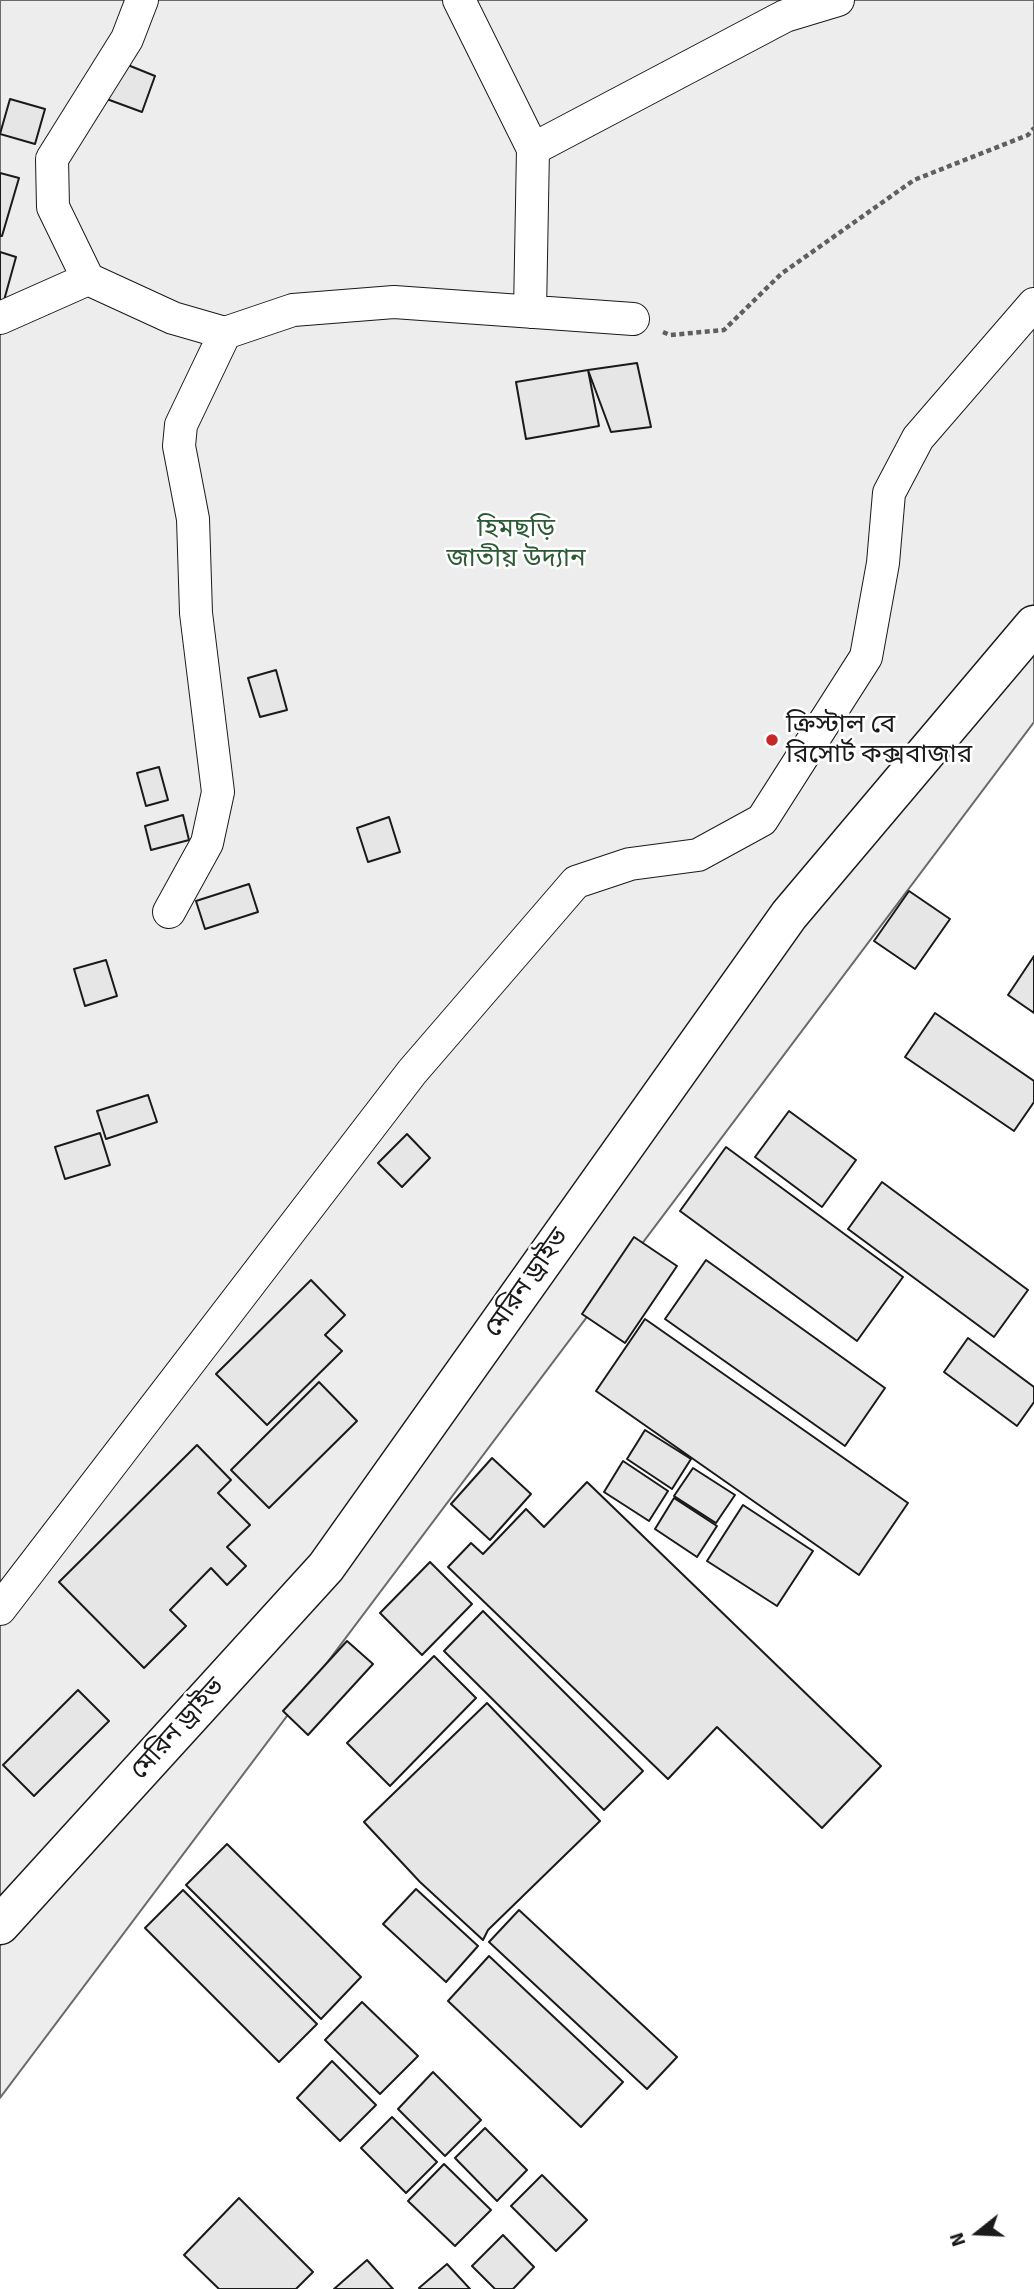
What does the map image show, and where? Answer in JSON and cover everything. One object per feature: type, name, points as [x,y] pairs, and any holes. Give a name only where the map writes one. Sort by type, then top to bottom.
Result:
[{"type":"main road","name":"মেরিন ড্রাইভ","points":[[0,1925],[326,1567],[789,915],[1034,625]]},
{"type":"street","points":[[142,0],[127,39],[52,159],[53,207],[88,279],[173,318],[225,333],[293,310],[394,302],[633,319]]},
{"type":"street","points":[[459,0],[533,149],[530,312]]},
{"type":"street","points":[[533,149],[785,16],[838,0]]},
{"type":"street","points":[[0,318],[88,279]]},
{"type":"street","points":[[0,1609],[412,1072],[576,882],[630,864],[698,855],[762,821],[866,657],[883,563],[889,493],[918,438],[1034,304]]},
{"type":"street","points":[[169,912],[206,843],[218,792],[196,612],[193,519],[179,446],[181,425],[225,333]]},
{"type":"path","points":[[633,319],[670,335],[724,330],[781,274],[914,180],[1028,135],[1034,128]]},
{"type":"shaded area","name":"হিমছড়ি জাতীয় উদ্যান","points":[[0,0],[1034,0],[1034,722],[0,2098]]},
{"type":"building","points":[[118,61],[155,76],[142,112],[104,98]]},
{"type":"building","points":[[10,99],[45,109],[35,144],[0,134]]},
{"type":"building","points":[[0,173],[19,178],[2,236],[0,236]]},
{"type":"building","points":[[0,252],[16,257],[3,304],[0,303]]},
{"type":"building","points":[[637,363],[651,427],[611,432],[588,370]]},
{"type":"building","points":[[588,370],[599,426],[526,439],[516,382]]},
{"type":"building","points":[[276,670],[287,710],[260,717],[248,678]]},
{"type":"building","points":[[159,767],[168,800],[146,806],[137,773]]},
{"type":"building","points":[[183,815],[189,840],[151,850],[145,826]]},
{"type":"building","points":[[389,817],[400,852],[368,862],[357,828]]},
{"type":"building","points":[[249,884],[258,912],[205,929],[196,901]]},
{"type":"building","points":[[909,891],[950,919],[915,969],[874,941]]},
{"type":"building","points":[[1034,956],[1034,1013],[1008,995]]},
{"type":"building","points":[[106,960],[117,996],[85,1006],[74,969]]},
{"type":"building","points":[[935,1013],[1034,1081],[1034,1102],[1014,1131],[905,1057]]},
{"type":"building","points":[[148,1095],[157,1122],[106,1139],[97,1111]]},
{"type":"building","points":[[789,1111],[856,1160],[822,1207],[755,1157]]},
{"type":"building","points":[[100,1133],[110,1165],[65,1179],[55,1147]]},
{"type":"building","points":[[407,1134],[430,1158],[402,1187],[378,1163]]},
{"type":"building","points":[[726,1147],[903,1277],[857,1341],[680,1211]]},
{"type":"building","points":[[882,1182],[1028,1290],[994,1337],[848,1229]]},
{"type":"building","points":[[634,1237],[677,1266],[625,1343],[582,1314]]},
{"type":"building","points":[[706,1260],[885,1388],[845,1446],[665,1319]]},
{"type":"building","points":[[311,1280],[345,1315],[325,1335],[342,1351],[267,1425],[216,1374]]},
{"type":"building","points":[[645,1319],[908,1503],[859,1575],[596,1391]]},
{"type":"building","points":[[968,1338],[1034,1387],[1034,1402],[1017,1426],[944,1372]]},
{"type":"building","points":[[319,1382],[357,1421],[269,1508],[231,1470]]},
{"type":"building","points":[[645,1430],[691,1459],[672,1489],[627,1459]]},
{"type":"building","points":[[197,1445],[231,1480],[218,1493],[250,1525],[227,1547],[246,1566],[227,1585],[211,1568],[170,1610],[186,1626],[144,1668],[59,1582]]},
{"type":"building","points":[[492,1458],[531,1494],[490,1540],[451,1504]]},
{"type":"building","points":[[623,1461],[668,1491],[649,1521],[604,1492]]},
{"type":"building","points":[[693,1468],[735,1495],[716,1523],[674,1496]]},
{"type":"building","points":[[587,1482],[881,1766],[822,1828],[717,1727],[668,1779],[448,1567],[471,1543],[483,1554],[526,1509],[544,1527]]},
{"type":"building","points":[[674,1498],[717,1526],[697,1557],[655,1529]]},
{"type":"building","points":[[743,1505],[813,1551],[777,1606],[707,1561]]},
{"type":"building","points":[[430,1562],[472,1604],[422,1655],[380,1613]]},
{"type":"building","points":[[483,1611],[643,1771],[604,1810],[444,1651]]},
{"type":"building","points":[[347,1641],[373,1664],[308,1735],[283,1711]]},
{"type":"building","points":[[434,1656],[476,1698],[390,1786],[347,1743]]},
{"type":"building","points":[[78,1690],[109,1721],[34,1796],[3,1765]]},
{"type":"building","points":[[487,1703],[600,1821],[488,1930],[483,1940],[420,1882],[364,1822]]},
{"type":"building","points":[[227,1844],[361,1977],[321,2019],[186,1885]]},
{"type":"building","points":[[416,1889],[478,1946],[446,1982],[383,1924]]},
{"type":"building","points":[[183,1890],[317,2024],[279,2062],[145,1928]]},
{"type":"building","points":[[519,1910],[677,2057],[647,2089],[489,1942]]},
{"type":"building","points":[[489,1956],[623,2082],[581,2127],[448,2001]]},
{"type":"building","points":[[362,2002],[418,2056],[380,2094],[325,2040]]},
{"type":"building","points":[[332,2061],[376,2105],[340,2141],[297,2098]]},
{"type":"building","points":[[433,2072],[481,2120],[445,2156],[398,2109]]},
{"type":"building","points":[[392,2117],[437,2162],[406,2193],[361,2148]]},
{"type":"building","points":[[485,2128],[527,2170],[497,2201],[455,2158]]},
{"type":"building","points":[[444,2164],[491,2210],[455,2246],[408,2201]]},
{"type":"building","points":[[542,2175],[587,2220],[556,2251],[511,2206]]},
{"type":"building","points":[[239,2198],[313,2272],[296,2289],[219,2289],[184,2255]]},
{"type":"building","points":[[503,2235],[534,2267],[513,2289],[495,2289],[472,2266]]},
{"type":"building","points":[[367,2260],[393,2289],[334,2289]]},
{"type":"building","points":[[447,2264],[470,2289],[419,2288]]},
{"type":"place","name":"ক্রিস্টাল বে রিসোর্ট কক্সবাজার","points":[[772,740]]}]
